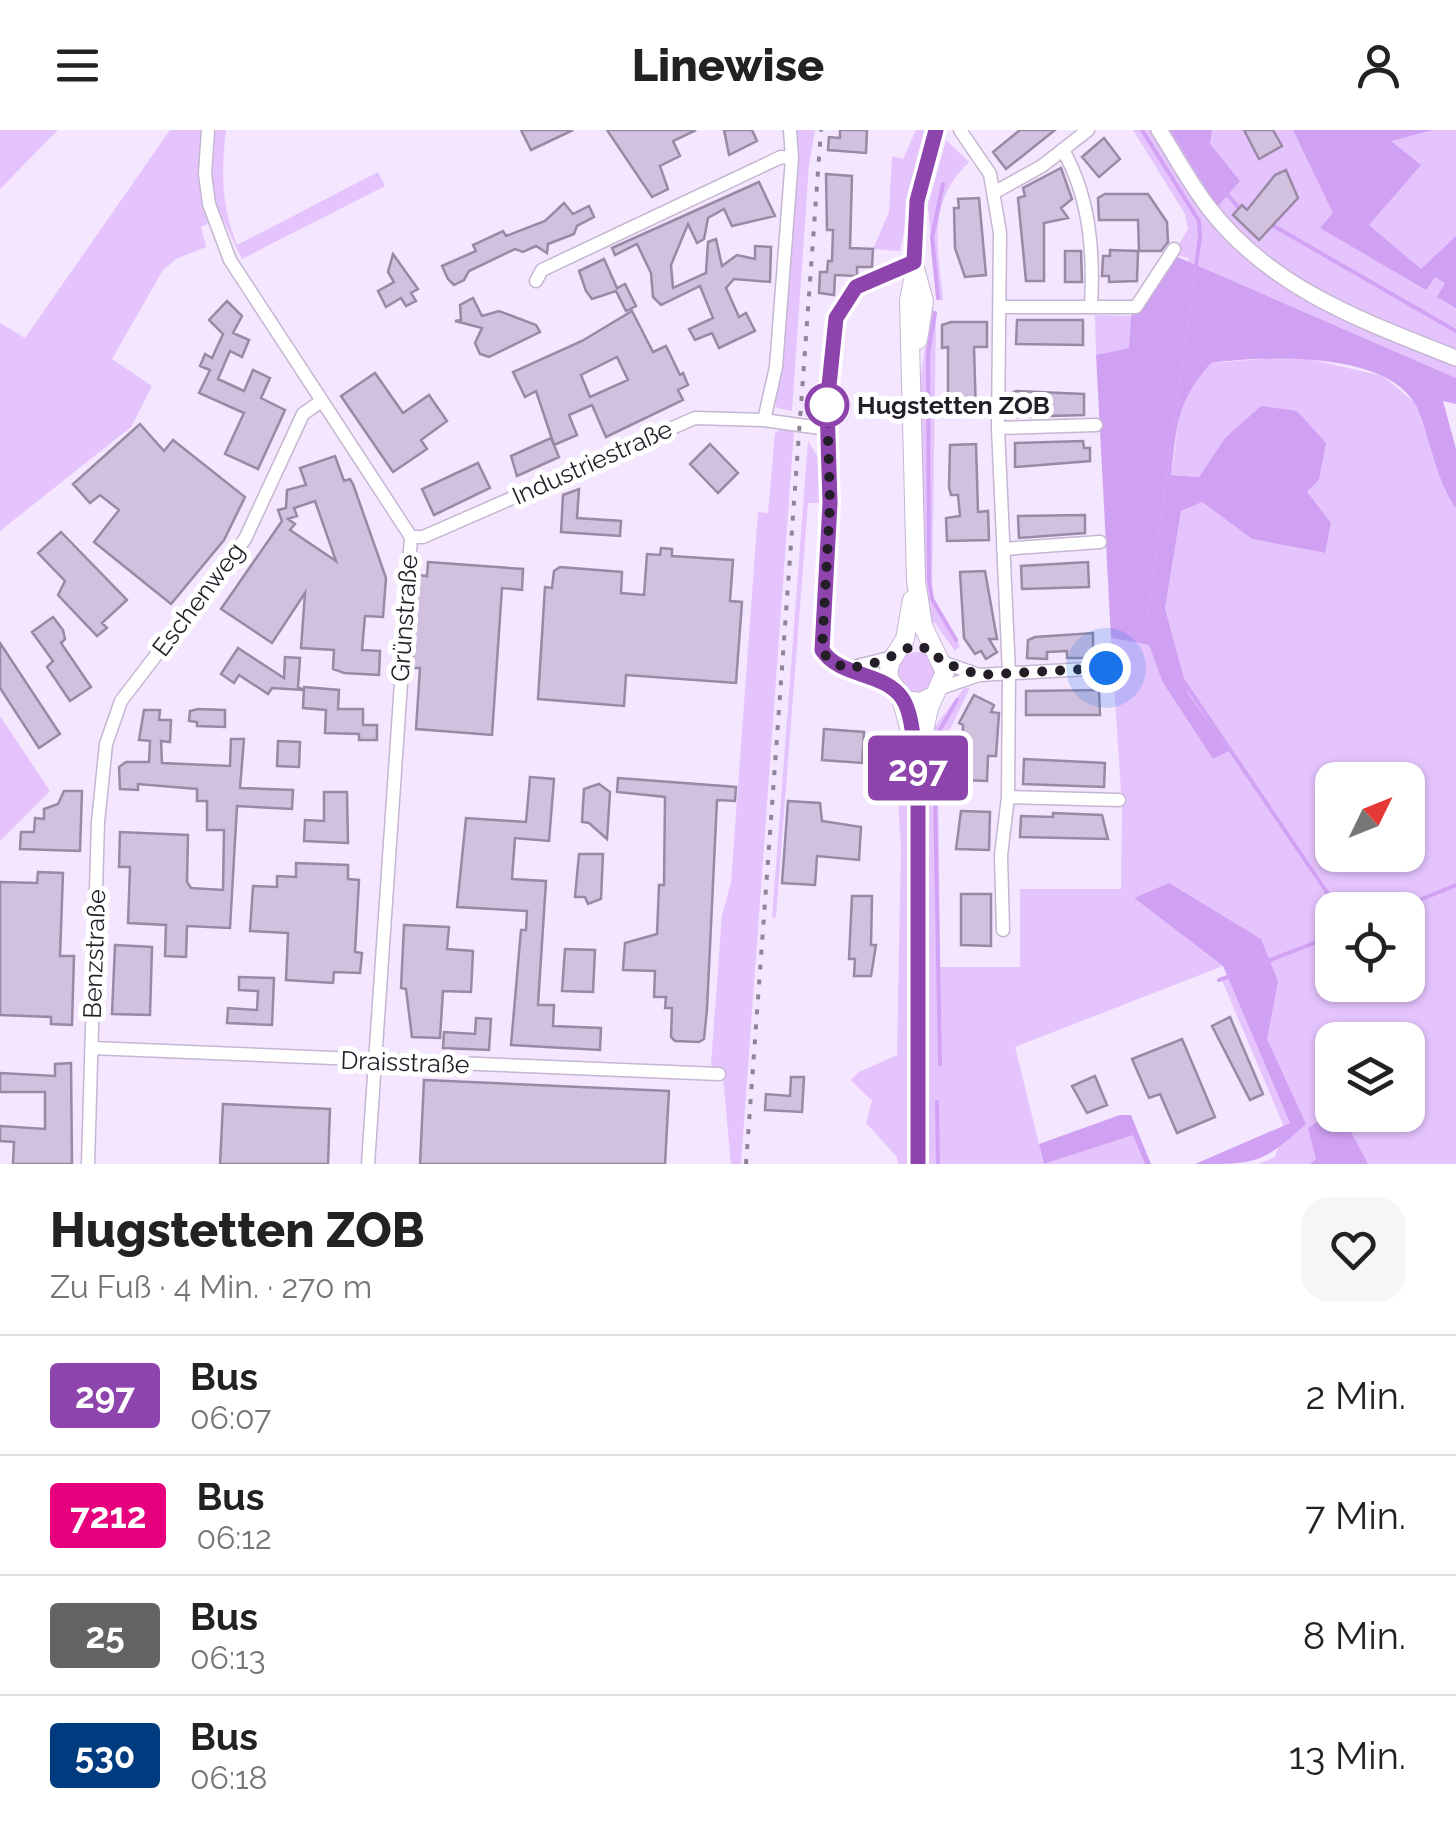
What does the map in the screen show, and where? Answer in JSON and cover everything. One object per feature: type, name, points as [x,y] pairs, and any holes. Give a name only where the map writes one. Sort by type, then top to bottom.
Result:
[{"type":"main road","points":[[918,1164],[918,760],[937,692],[937,656],[923,626],[916,580],[913,370],[924,301],[914,270],[917,201],[936,130]]},
{"type":"main road","points":[[916,580],[909,626],[888,674],[918,760]]},
{"type":"main road","points":[[896,654],[914,645],[937,656]]},
{"type":"main road","points":[[897,694],[921,702],[937,692]]},
{"type":"street","name":"Grünstraße","points":[[208,130],[204,174],[218,232],[320,402],[410,537],[368,1164]]},
{"type":"street","points":[[764,420],[776,367],[792,158],[790,130]]},
{"type":"street","points":[[960,130],[982,156],[995,192],[1002,307],[998,428],[1009,673],[1008,797],[1001,855],[1003,930]]},
{"type":"street","points":[[995,192],[1088,130]]},
{"type":"street","points":[[1159,130],[1209,208],[1274,271],[1334,309],[1456,358]]},
{"type":"street","points":[[1063,150],[1084,198],[1093,265],[1091,306]]},
{"type":"street","points":[[536,281],[542,270],[781,157],[792,158]]},
{"type":"street","points":[[1002,307],[1136,306],[1174,249]]},
{"type":"street","name":"Eschenweg","points":[[106,744],[121,700],[245,538],[303,414],[320,402]]},
{"type":"street","name":"Industriestraße","points":[[410,537],[423,537],[695,418],[764,420],[827,430],[830,503],[822,650],[828,659],[847,669]]},
{"type":"street","points":[[998,428],[1096,425]]},
{"type":"street","points":[[1003,549],[1100,542]]},
{"type":"street","points":[[847,669],[896,654]]},
{"type":"street","points":[[937,656],[979,675]]},
{"type":"street","points":[[937,692],[979,675],[1106,668]]},
{"type":"street","points":[[847,669],[897,694]]},
{"type":"street","name":"Benzstraße","points":[[88,1164],[98,822],[106,744]]},
{"type":"street","points":[[1008,797],[1119,800]]},
{"type":"street","name":"Draisstraße","points":[[92,1048],[718,1074]]},
{"type":"shaded area","points":[[0,130],[58,130],[0,189]]},
{"type":"shaded area","points":[[170,130],[226,130],[224,188],[237,245],[378,172],[385,186],[242,259],[222,217],[201,227],[206,247],[176,259],[163,270],[112,359],[152,386],[131,427],[0,531],[0,323],[25,338]]},
{"type":"shaded area","points":[[797,130],[815,130],[809,165],[792,411],[777,408],[774,399]]},
{"type":"shaded area","points":[[916,130],[925,130],[900,251],[873,249],[889,212],[892,156],[903,159]]},
{"type":"shaded area","points":[[1133,130],[1456,130],[1456,378],[1188,262],[1189,258],[1173,255],[1188,229],[1185,214]]},
{"type":"shaded area","points":[[1170,130],[1212,130],[1210,144],[1240,181],[1217,207]]},
{"type":"shaded area","points":[[1293,130],[1433,130],[1391,141],[1421,165],[1369,225],[1421,269],[1456,236],[1456,308],[1437,297],[1445,283],[1435,277],[1426,290],[1320,228],[1333,213]]},
{"type":"shaded area","points":[[946,140],[969,162],[946,193],[941,210],[938,244],[943,300],[937,300],[928,206]]},
{"type":"shaded area","points":[[1173,255],[1456,378],[1456,404],[1443,401],[1456,449],[1456,508],[1443,484],[1416,406],[1401,388],[1379,375],[1322,361],[1261,359],[1211,363],[1199,377],[1177,428],[1171,475],[1199,477],[1225,438],[1261,406],[1297,411],[1326,443],[1319,480],[1307,492],[1331,523],[1325,553],[1252,539],[1202,502],[1181,511],[1165,608],[1188,693],[1229,751],[1213,759],[1162,681],[1149,645],[1111,638],[1096,355],[1129,348],[1131,316]]},
{"type":"shaded area","points":[[931,306],[936,314],[932,596],[960,646],[955,651],[935,623],[927,622],[922,584],[920,382]]},
{"type":"shaded area","points":[[1095,315],[1131,316],[1130,348],[1096,355]]},
{"type":"shaded area","points":[[1296,356],[1383,376],[1414,402],[1456,508],[1456,1164],[1258,1164],[1275,1157],[1284,1127],[1221,978],[1268,958],[1169,883],[1134,898],[1223,966],[1015,1047],[1044,1164],[898,1164],[897,1157],[866,1123],[872,1101],[851,1080],[859,1072],[897,1055],[901,848],[894,732],[933,729],[964,688],[970,688],[938,754],[940,967],[1020,967],[1020,889],[1121,889],[1122,807],[1111,638],[1149,645],[1162,681],[1228,751],[1188,693],[1165,608],[1181,510],[1202,502],[1252,539],[1324,553],[1307,492],[1319,480],[1325,443],[1297,411],[1225,438],[1199,477],[1171,475],[1183,404],[1211,363]]},
{"type":"shaded area","points":[[781,429],[794,431],[741,1164],[731,1164],[723,1077],[711,1065],[722,915],[731,883],[758,512],[768,513],[775,433]]},
{"type":"shaded area","points":[[808,441],[820,461],[819,503],[808,503],[776,917],[772,918]]},
{"type":"shaded area","points":[[917,652],[932,658],[938,673],[932,688],[917,694],[902,688],[896,673],[902,658]]},
{"type":"shaded area","points":[[0,716],[50,791],[0,841]]},
{"type":"shaded area","points":[[1169,883],[1261,939],[1278,981],[1267,1039],[1306,1124],[1279,1147],[1257,1159],[1195,1164],[1290,1123],[1223,966],[1134,898]]},
{"type":"shaded area","points":[[1120,1115],[1131,1115],[1151,1164],[1145,1164],[1133,1135],[1044,1164],[1039,1144]]},
{"type":"shaded area","points":[[1315,1124],[1315,1132],[1351,1132],[1368,1164],[1310,1164],[1316,1159],[1308,1128]]},
{"type":"shaded area","points":[[1134,1134],[1145,1164],[1045,1164]]},
{"type":"building","points":[[521,130],[573,130],[531,150]]},
{"type":"building","points":[[607,130],[696,130],[673,141],[680,156],[660,166],[668,189],[652,197]]},
{"type":"building","points":[[724,130],[752,130],[757,141],[729,155]]},
{"type":"building","points":[[840,130],[867,130],[866,153],[828,150],[829,137],[840,138]]},
{"type":"building","points":[[1020,130],[1055,130],[1006,169],[993,152]]},
{"type":"building","points":[[1244,130],[1273,130],[1282,146],[1259,159]]},
{"type":"building","points":[[1104,138],[1120,159],[1099,177],[1082,157]]},
{"type":"building","points":[[1061,168],[1072,199],[1061,208],[1068,218],[1044,223],[1044,281],[1026,281],[1018,198],[1025,196],[1023,188]]},
{"type":"building","points":[[1286,170],[1298,198],[1259,240],[1233,215],[1242,205],[1247,210],[1275,175]]},
{"type":"building","points":[[826,174],[852,176],[850,248],[873,249],[872,267],[857,267],[857,276],[835,275],[834,295],[819,293],[820,272],[827,272],[828,261],[832,261],[833,230],[827,230]]},
{"type":"building","points":[[759,182],[775,216],[732,226],[724,209],[708,218],[704,239],[697,243],[688,224],[671,265],[673,288],[706,273],[708,242],[716,239],[722,266],[737,255],[755,259],[755,246],[771,247],[770,282],[734,279],[726,288],[739,317],[746,313],[755,331],[719,348],[712,333],[695,340],[689,329],[713,318],[700,286],[661,305],[653,297],[651,273],[637,244],[615,255],[612,248]]},
{"type":"building","points":[[1105,194],[1148,194],[1167,222],[1168,242],[1161,251],[1139,251],[1138,220],[1099,220],[1098,198]]},
{"type":"building","points":[[979,198],[986,275],[965,277],[955,248],[954,208],[959,208],[958,199]]},
{"type":"building","points":[[564,203],[573,214],[589,206],[594,217],[577,226],[574,234],[548,244],[547,253],[536,246],[523,252],[515,249],[469,271],[464,280],[454,285],[448,279],[442,266],[476,251],[473,245],[503,231],[506,236],[545,221]]},
{"type":"building","points":[[1110,250],[1138,251],[1137,281],[1109,282],[1109,276],[1102,276],[1103,256],[1110,256]]},
{"type":"building","points":[[1065,251],[1081,251],[1082,282],[1065,282]]},
{"type":"building","points":[[393,254],[418,289],[411,293],[416,301],[406,306],[401,298],[386,307],[378,291],[394,282],[388,272]]},
{"type":"building","points":[[604,259],[617,288],[625,284],[636,306],[626,311],[616,291],[592,299],[586,291],[579,271]]},
{"type":"building","points":[[473,298],[482,316],[499,311],[536,325],[540,332],[489,357],[480,354],[475,343],[482,328],[455,321],[461,320],[460,305]]},
{"type":"building","points":[[227,301],[242,316],[233,333],[249,340],[242,357],[230,351],[218,379],[244,391],[253,370],[270,378],[261,398],[285,410],[258,469],[225,454],[244,413],[199,393],[210,370],[200,366],[205,354],[212,358],[223,334],[209,320]]},
{"type":"building","points":[[632,311],[653,352],[666,346],[680,375],[683,373],[688,385],[678,390],[683,400],[606,437],[592,405],[569,415],[577,435],[554,445],[536,391],[525,397],[513,372],[582,341]],"holes":[[[617,357],[628,380],[590,397],[581,375]]]},
{"type":"building","points":[[1017,320],[1083,320],[1083,345],[1016,344]]},
{"type":"building","points":[[987,322],[987,347],[974,347],[976,414],[950,415],[948,347],[942,348],[942,325]]},
{"type":"building","points":[[375,373],[403,413],[429,395],[447,421],[421,440],[427,449],[393,472],[341,396]]},
{"type":"building","points":[[1016,391],[1084,394],[1084,415],[1016,417],[1016,408],[1009,408],[1009,395]]},
{"type":"building","points":[[140,424],[164,451],[173,440],[245,497],[224,540],[171,604],[94,542],[119,510],[100,495],[90,503],[73,484]]},
{"type":"building","points":[[551,438],[559,457],[517,476],[511,456]]},
{"type":"building","points":[[1083,441],[1084,448],[1090,448],[1090,461],[1015,467],[1015,443]]},
{"type":"building","points":[[710,444],[738,473],[718,493],[690,464]]},
{"type":"building","points":[[976,444],[978,512],[988,511],[989,540],[947,541],[946,518],[960,516],[958,495],[951,495],[949,487],[950,445]]},
{"type":"building","points":[[335,456],[344,481],[350,479],[353,484],[386,578],[383,617],[365,616],[362,650],[380,651],[379,675],[344,673],[333,669],[334,650],[301,648],[305,593],[272,643],[221,609],[282,521],[278,510],[286,508],[287,490],[306,485],[300,468]],"holes":[[[315,501],[336,561],[290,530],[295,524],[288,519],[297,516],[294,508]]]},
{"type":"building","points":[[478,463],[490,488],[434,515],[422,489]]},
{"type":"building","points":[[579,489],[577,518],[621,521],[620,536],[561,532],[563,495]]},
{"type":"building","points":[[1085,515],[1085,533],[1019,538],[1018,516]]},
{"type":"building","points":[[61,532],[127,600],[102,623],[107,628],[97,636],[58,595],[65,581],[38,553]]},
{"type":"building","points":[[661,548],[672,549],[672,556],[733,560],[730,601],[742,602],[736,683],[626,675],[624,706],[538,699],[545,587],[552,588],[554,571],[560,567],[622,572],[621,593],[644,595],[647,554],[660,555]]},
{"type":"building","points":[[428,562],[523,569],[522,590],[502,588],[492,735],[416,729],[420,668],[412,668],[418,575],[427,576]]},
{"type":"building","points":[[1088,562],[1089,587],[1022,589],[1021,566]]},
{"type":"building","points":[[985,571],[997,639],[989,639],[997,652],[986,659],[981,651],[975,654],[964,638],[960,572]]},
{"type":"building","points":[[53,617],[63,630],[65,639],[61,643],[91,687],[70,701],[47,667],[53,661],[32,632]]},
{"type":"building","points":[[1093,633],[1093,658],[1067,658],[1067,651],[1047,652],[1047,659],[1027,658],[1028,640],[1035,637]]},
{"type":"building","points":[[0,643],[60,734],[39,748],[0,688]]},
{"type":"building","points":[[238,648],[284,678],[285,657],[300,658],[298,687],[304,690],[272,688],[268,694],[239,675],[234,683],[221,674]]},
{"type":"building","points":[[304,687],[339,690],[338,709],[363,709],[363,725],[377,725],[377,740],[359,740],[359,734],[325,733],[326,710],[303,708]]},
{"type":"building","points":[[1099,690],[1100,715],[1026,715],[1026,691]]},
{"type":"building","points":[[974,695],[994,705],[991,712],[999,713],[996,756],[988,756],[987,781],[961,780],[963,725],[959,723]]},
{"type":"building","points":[[144,710],[160,710],[159,720],[171,720],[170,742],[161,741],[162,763],[230,766],[231,739],[244,739],[240,788],[293,790],[292,809],[237,806],[230,928],[187,926],[186,957],[165,956],[166,925],[128,923],[130,867],[119,867],[120,832],[188,835],[187,882],[191,888],[223,890],[224,830],[207,830],[207,801],[197,801],[197,789],[138,784],[138,790],[120,789],[119,767],[126,762],[149,762],[150,741],[139,740]]},
{"type":"building","points":[[225,710],[225,727],[197,726],[197,722],[189,721],[190,711]]},
{"type":"building","points":[[824,729],[864,732],[862,763],[822,760]]},
{"type":"building","points":[[278,741],[300,742],[299,767],[277,766]]},
{"type":"building","points":[[1024,759],[1105,763],[1104,787],[1023,784]]},
{"type":"building","points":[[530,777],[554,779],[549,841],[515,838],[512,879],[546,881],[538,1005],[554,1005],[553,1026],[601,1028],[600,1050],[511,1045],[521,930],[526,930],[527,911],[457,907],[466,818],[526,822]]},
{"type":"building","points":[[618,778],[736,787],[735,801],[717,800],[707,1009],[704,1039],[699,1042],[675,1041],[671,1037],[672,1008],[665,1008],[666,997],[654,997],[655,971],[623,970],[625,943],[657,934],[659,885],[664,885],[665,797],[617,792]]},
{"type":"building","points":[[599,784],[610,792],[607,839],[589,823],[582,822],[584,789]]},
{"type":"building","points":[[64,791],[82,791],[80,851],[20,849],[21,832],[34,832],[35,818],[44,819],[44,809],[58,804]]},
{"type":"building","points":[[324,792],[347,792],[348,843],[304,841],[305,820],[324,821]]},
{"type":"building","points":[[788,801],[820,803],[822,821],[861,827],[859,860],[817,856],[815,885],[782,883]]},
{"type":"building","points":[[961,811],[990,812],[989,850],[956,849]]},
{"type":"building","points":[[1053,813],[1102,815],[1108,839],[1020,837],[1021,816],[1053,817]]},
{"type":"building","points":[[579,854],[603,854],[601,899],[588,904],[585,897],[575,897]]},
{"type":"building","points":[[296,863],[348,865],[348,879],[359,880],[355,952],[362,953],[360,973],[334,972],[333,983],[286,980],[288,933],[250,931],[253,886],[277,887],[277,876],[296,877]]},
{"type":"building","points":[[38,872],[63,873],[60,956],[74,956],[72,1025],[51,1024],[51,1017],[0,1015],[0,882],[37,883]]},
{"type":"building","points":[[961,894],[991,894],[991,946],[961,945]]},
{"type":"building","points":[[852,896],[872,896],[871,945],[876,945],[871,976],[854,976],[855,959],[849,959]]},
{"type":"building","points":[[404,925],[449,927],[447,949],[473,951],[471,992],[443,991],[440,1038],[412,1037],[406,989],[401,988]]},
{"type":"building","points":[[115,945],[152,947],[150,1015],[112,1014]]},
{"type":"building","points":[[565,949],[595,950],[593,992],[562,991]]},
{"type":"building","points":[[239,977],[274,978],[272,1025],[227,1023],[228,1008],[257,1010],[258,991],[239,990]]},
{"type":"building","points":[[1230,1017],[1263,1094],[1250,1100],[1212,1026]]},
{"type":"building","points":[[476,1018],[491,1019],[489,1050],[443,1048],[444,1032],[475,1034]]},
{"type":"building","points":[[1182,1039],[1215,1117],[1177,1133],[1160,1094],[1149,1098],[1132,1059]]},
{"type":"building","points":[[71,1063],[72,1164],[13,1164],[14,1142],[0,1141],[0,1126],[45,1129],[45,1092],[0,1092],[0,1073],[55,1076],[55,1064]]},
{"type":"building","points":[[1095,1076],[1107,1105],[1087,1113],[1072,1086]]},
{"type":"building","points":[[791,1077],[804,1077],[802,1112],[765,1110],[766,1094],[790,1096]]},
{"type":"building","points":[[424,1080],[669,1091],[665,1164],[420,1164]]},
{"type":"building","points":[[223,1104],[330,1109],[328,1164],[220,1164]]},
{"type":"waterway","points":[[1142,130],[1199,221],[1200,237],[1146,626],[1327,892]]},
{"type":"waterway","points":[[1181,130],[1208,172],[1239,208]]},
{"type":"waterway","points":[[938,298],[932,237],[943,184]]},
{"type":"waterway","points":[[1272,225],[1456,331]]},
{"type":"waterway","points":[[1218,303],[1456,402]]},
{"type":"waterway","points":[[935,313],[928,353],[929,579],[932,599],[956,640]]},
{"type":"waterway","points":[[940,1064],[934,740],[957,700]]},
{"type":"waterway","points":[[1425,898],[1456,885]]},
{"type":"waterway","points":[[1219,980],[1315,943]]},
{"type":"waterway","points":[[937,1102],[938,1164]]},
{"type":"railway","points":[[746,1164],[821,130]]},
{"type":"bus line","name":"297","points":[[918,1164],[918,760],[902,698],[881,682],[838,666],[822,650],[830,503],[827,405],[836,318],[856,287],[914,262],[917,201],[936,130]]},
{"type":"place","name":"Hugstetten ZOB","points":[[827,405]]},
{"type":"route","points":[[827,405],[830,503],[822,650],[828,659],[847,669],[882,661],[918,645],[932,650],[942,662],[979,675],[1106,668]]}]
